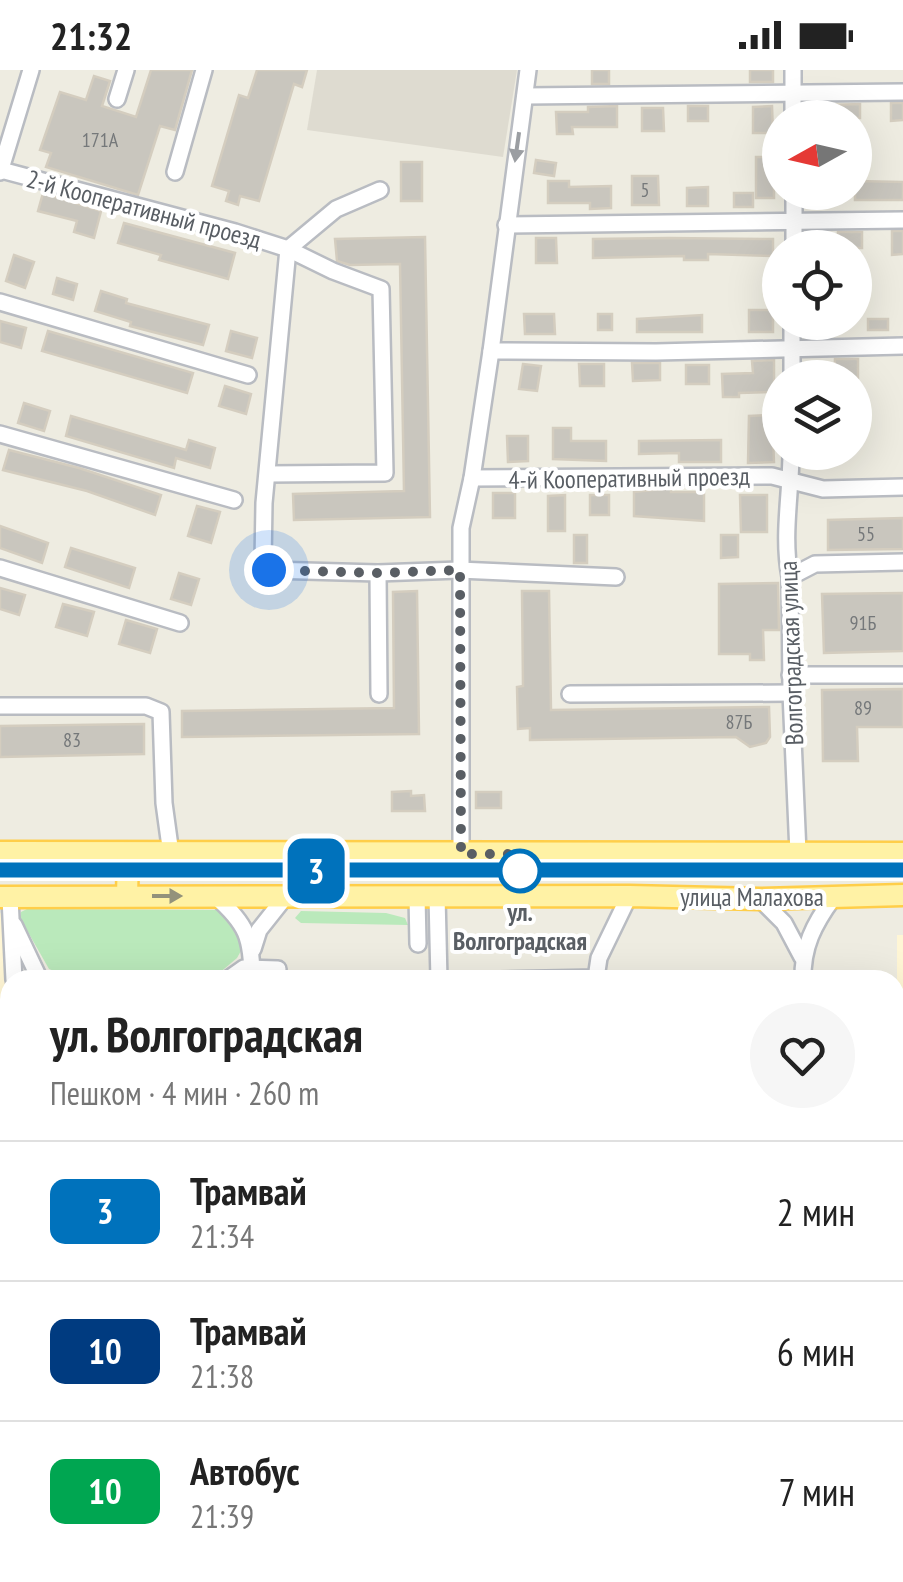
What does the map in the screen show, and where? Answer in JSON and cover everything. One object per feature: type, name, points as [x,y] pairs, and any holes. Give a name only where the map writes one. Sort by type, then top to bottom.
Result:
[{"type":"main road","name":"улица Малахова","points":[[0,852],[903,853]]},
{"type":"main road","points":[[127,896],[128,854]]},
{"type":"main road","name":"улица Малахова","points":[[5,898],[903,897]]},
{"type":"street","points":[[0,171],[32,70]]},
{"type":"street","points":[[117,99],[126,70]]},
{"type":"street","points":[[175,172],[204,70]]},
{"type":"street","points":[[461,854],[461,528],[491,351],[528,70]]},
{"type":"street","points":[[792,100],[793,70]]},
{"type":"street","points":[[525,96],[903,92]]},
{"type":"street","name":"2-й Кооперативный проезд","points":[[0,171],[288,249],[333,272],[381,289],[385,474],[268,474]]},
{"type":"street","points":[[380,190],[336,209],[288,249],[264,503],[263,562],[269,570],[460,570],[616,576]]},
{"type":"street","points":[[795,210],[795,230]]},
{"type":"street","points":[[506,225],[903,220]]},
{"type":"street","points":[[0,302],[248,375]]},
{"type":"street","points":[[792,340],[792,360]]},
{"type":"street","points":[[491,351],[656,352],[903,346]]},
{"type":"street","points":[[0,434],[234,500]]},
{"type":"street","name":"Волгоградская улица","points":[[792,470],[787,502],[798,853]]},
{"type":"street","name":"4-й Кооперативный проезд","points":[[472,478],[772,476],[823,489],[903,487]]},
{"type":"street","points":[[790,577],[816,564],[903,562]]},
{"type":"street","points":[[0,568],[180,623]]},
{"type":"street","points":[[378,573],[379,694]]},
{"type":"street","points":[[790,675],[903,675]]},
{"type":"street","points":[[570,694],[791,694]]},
{"type":"street","points":[[0,706],[146,706],[161,712],[164,803],[171,854]]},
{"type":"street","points":[[215,896],[242,921],[252,967]]},
{"type":"street","points":[[252,967],[259,930],[286,896]]},
{"type":"street","points":[[418,944],[427,896]]},
{"type":"street","points":[[427,896],[438,970]]},
{"type":"street","points":[[597,970],[628,896]]},
{"type":"street","points":[[5,898],[12,922],[36,970]]},
{"type":"street","points":[[760,898],[784,923],[802,957],[803,970]]},
{"type":"street","points":[[802,957],[812,930],[833,898]]},
{"type":"street","points":[[12,922],[12,970]]},
{"type":"street","points":[[252,967],[278,969]]},
{"type":"shaded area","points":[[317,70],[517,70],[503,157],[307,130]]},
{"type":"shaded area","points":[[0,913],[5,913],[7,970],[0,970]]},
{"type":"shaded area","points":[[897,935],[903,935],[903,970],[897,970]]},
{"type":"green space","points":[[220,910],[238,926],[242,949],[223,970],[52,970],[20,918],[21,912]]},
{"type":"green space","points":[[301,911],[386,913],[405,918],[408,925],[301,923],[295,918]]},
{"type":"building","points":[[151,70],[192,70],[175,130],[160,126],[138,195],[46,167],[51,153],[40,150],[60,92],[86,100],[94,76],[110,81],[102,106],[136,117]]},
{"type":"building","points":[[257,70],[307,70],[302,87],[294,84],[259,201],[240,196],[238,205],[226,201],[229,191],[212,186],[239,95],[248,98]]},
{"type":"building","points":[[592,70],[609,70],[609,84],[592,84]]},
{"type":"building","points":[[750,70],[773,70],[773,82],[750,82]]},
{"type":"building","points":[[891,103],[903,103],[903,120],[891,121]]},
{"type":"building","points":[[617,106],[617,127],[572,127],[573,134],[557,134],[556,112],[588,112],[588,107]]},
{"type":"building","points":[[688,106],[708,106],[708,121],[688,121]]},
{"type":"building","points":[[753,107],[762,107],[762,133],[753,133]]},
{"type":"building","points":[[642,108],[663,108],[664,131],[642,131]]},
{"type":"building","points":[[756,157],[762,157],[762,198],[756,198]]},
{"type":"building","points":[[536,160],[556,163],[554,176],[534,173]]},
{"type":"building","points":[[401,162],[422,162],[422,201],[401,201]]},
{"type":"building","points":[[632,176],[658,176],[659,205],[632,205]]},
{"type":"building","points":[[548,181],[569,181],[569,187],[611,186],[611,208],[590,209],[590,203],[548,203]]},
{"type":"building","points":[[872,181],[903,182],[903,200],[872,200]]},
{"type":"building","points":[[708,187],[708,206],[687,206],[687,188]]},
{"type":"building","points":[[43,193],[101,211],[94,238],[74,232],[77,221],[38,211]]},
{"type":"building","points":[[734,193],[753,193],[753,207],[734,207]]},
{"type":"building","points":[[124,223],[235,253],[228,279],[159,260],[161,255],[118,243]]},
{"type":"building","points":[[892,231],[903,231],[903,254],[892,255]]},
{"type":"building","points":[[425,237],[430,517],[294,520],[293,494],[404,491],[400,264],[350,265],[337,261],[335,239]]},
{"type":"building","points":[[536,238],[556,238],[557,263],[536,263]]},
{"type":"building","points":[[593,239],[762,239],[762,256],[708,254],[708,260],[684,260],[684,256],[593,258]]},
{"type":"building","points":[[14,255],[34,262],[25,288],[6,281]]},
{"type":"building","points":[[57,278],[77,284],[73,300],[53,294]]},
{"type":"building","points":[[101,291],[127,299],[126,303],[209,325],[203,345],[130,326],[131,322],[95,311]]},
{"type":"building","points":[[749,310],[762,310],[762,332],[749,332]]},
{"type":"building","points":[[524,314],[554,314],[555,334],[525,334]]},
{"type":"building","points":[[598,314],[612,314],[612,330],[598,330]]},
{"type":"building","points":[[702,315],[702,332],[637,332],[637,319]]},
{"type":"building","points":[[872,319],[888,319],[888,330],[872,330]]},
{"type":"building","points":[[0,321],[26,328],[21,348],[0,342]]},
{"type":"building","points":[[48,331],[193,373],[187,393],[42,351]]},
{"type":"building","points":[[231,331],[257,338],[252,358],[226,351]]},
{"type":"building","points":[[752,361],[762,361],[762,392],[723,397],[722,374],[753,373]]},
{"type":"building","points":[[632,363],[660,363],[660,380],[633,381]]},
{"type":"building","points":[[523,364],[541,366],[537,391],[519,389]]},
{"type":"building","points":[[579,364],[604,364],[604,386],[580,386]]},
{"type":"building","points":[[686,365],[709,365],[709,384],[686,384]]},
{"type":"building","points":[[225,386],[251,394],[246,414],[219,406]]},
{"type":"building","points":[[24,403],[50,411],[44,431],[18,423]]},
{"type":"building","points":[[762,415],[762,462],[748,463],[749,416]]},
{"type":"building","points":[[71,416],[186,450],[189,440],[215,448],[210,468],[176,458],[174,468],[66,436]]},
{"type":"building","points":[[553,428],[571,428],[571,441],[606,441],[606,461],[553,459]]},
{"type":"building","points":[[507,436],[528,436],[528,461],[508,462]]},
{"type":"building","points":[[721,440],[721,462],[679,462],[679,453],[639,454],[639,441]]},
{"type":"building","points":[[9,450],[161,495],[155,515],[87,491],[3,470]]},
{"type":"building","points":[[671,488],[671,492],[704,492],[704,521],[634,516],[634,492]]},
{"type":"building","points":[[493,493],[515,493],[515,518],[493,518]]},
{"type":"building","points":[[565,495],[565,531],[548,531],[548,496]]},
{"type":"building","points":[[590,495],[609,495],[609,515],[590,515]]},
{"type":"building","points":[[740,495],[767,495],[767,532],[741,532]]},
{"type":"building","points":[[197,506],[220,512],[211,543],[188,536]]},
{"type":"building","points":[[903,518],[903,549],[828,550],[828,520]]},
{"type":"building","points":[[0,526],[48,543],[42,563],[0,548]]},
{"type":"building","points":[[574,535],[587,535],[587,563],[574,563]]},
{"type":"building","points":[[721,535],[738,535],[738,557],[721,558]]},
{"type":"building","points":[[71,548],[135,568],[129,588],[65,567]]},
{"type":"building","points":[[179,573],[199,579],[191,605],[171,599]]},
{"type":"building","points":[[778,583],[779,630],[763,630],[764,660],[750,660],[750,654],[719,654],[719,584]]},
{"type":"building","points":[[0,588],[25,595],[19,615],[0,609]]},
{"type":"building","points":[[417,591],[419,734],[182,737],[182,711],[394,708],[393,592]]},
{"type":"building","points":[[522,591],[549,591],[551,710],[769,707],[770,737],[766,743],[750,747],[736,737],[530,740],[530,728],[518,729],[517,687],[523,686]]},
{"type":"building","points":[[903,593],[903,651],[824,653],[822,594]]},
{"type":"building","points":[[63,604],[94,612],[87,636],[56,627]]},
{"type":"building","points":[[126,620],[157,629],[150,653],[119,644]]},
{"type":"building","points":[[903,689],[903,727],[857,727],[858,761],[823,761],[822,690]]},
{"type":"building","points":[[144,724],[144,754],[0,757],[0,726]]},
{"type":"building","points":[[411,791],[411,796],[424,795],[425,811],[392,811],[392,792]]},
{"type":"building","points":[[476,792],[501,792],[501,808],[476,808]]},
{"type":"tram line","name":"3","points":[[0,870],[903,870]]},
{"type":"tram line","points":[[0,878],[903,879]]},
{"type":"place","name":"ул. Волгоградская","points":[[520,871]]},
{"type":"route","points":[[269,570],[460,570],[461,854],[521,854],[520,871]]}]
